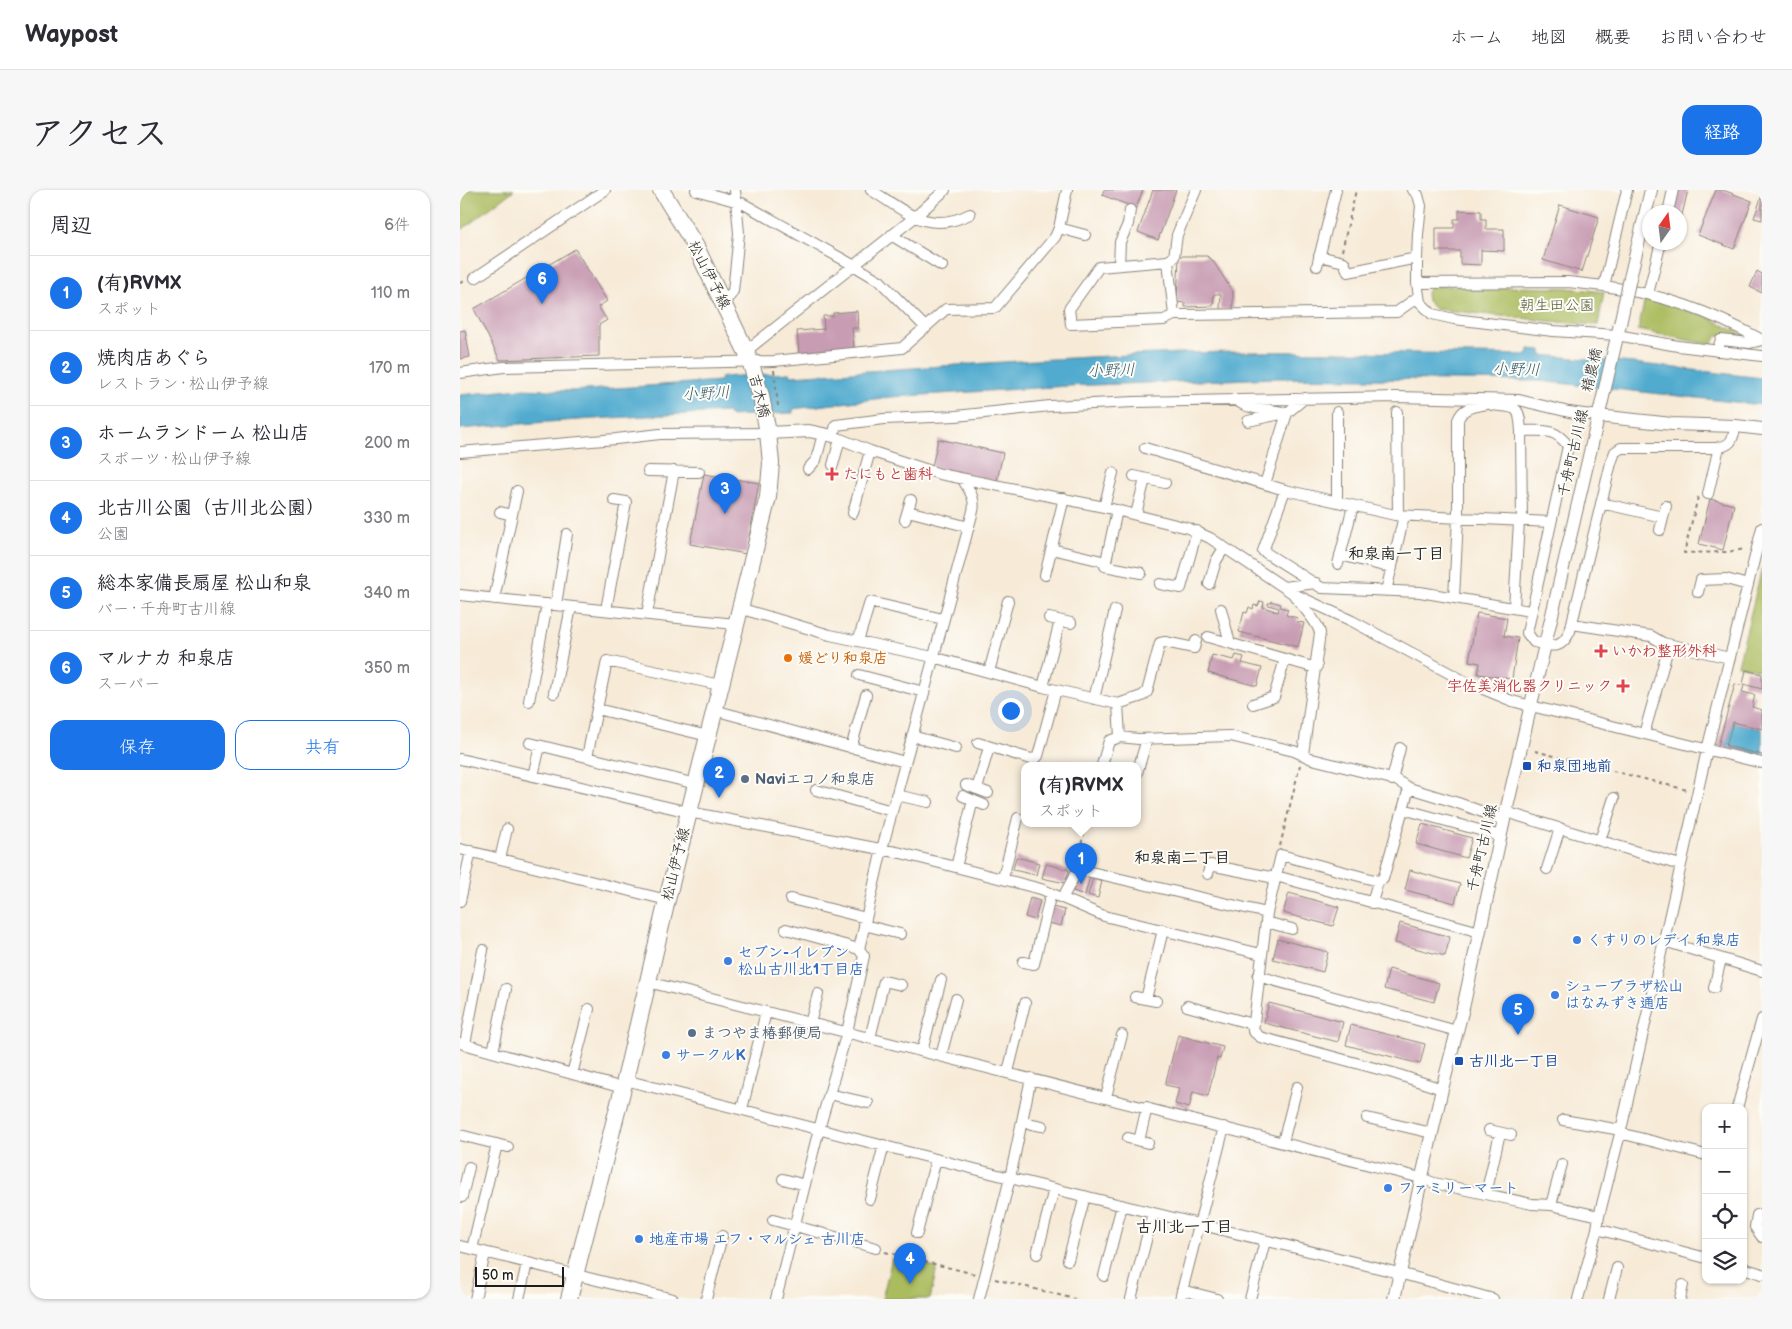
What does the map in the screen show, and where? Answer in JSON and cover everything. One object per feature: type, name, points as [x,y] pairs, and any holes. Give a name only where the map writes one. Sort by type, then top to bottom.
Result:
[{"type":"main road","name":"松山伊予線","points":[[661,190],[696,248],[749,358]]},
{"type":"main road","name":"吉木橋","points":[[749,358],[761,396],[767,430]]},
{"type":"main road","name":"松山伊予線","points":[[569,1299],[624,1084],[667,900],[768,497],[771,463],[767,430]]},
{"type":"street","points":[[475,278],[605,190]]},
{"type":"street","points":[[696,190],[707,194],[735,195],[853,265],[880,282],[926,328]]},
{"type":"street","points":[[749,358],[853,265],[915,217],[945,190]]},
{"type":"street","points":[[1196,190],[1177,235],[1174,257],[1168,261],[1100,267],[1069,309],[1070,324],[1164,320],[1174,315],[1397,312],[1419,296]]},
{"type":"street","points":[[1336,190],[1318,261],[1344,262],[1348,272],[1417,258]]},
{"type":"street","points":[[1414,190],[1421,206],[1418,234],[1417,283],[1420,302],[1432,314],[1454,319],[1553,331],[1617,334],[1678,346],[1762,356]]},
{"type":"street","points":[[1604,286],[1627,190]]},
{"type":"street","name":"精農橋","points":[[1599,410],[1651,190]]},
{"type":"street","points":[[1670,205],[1673,190]]},
{"type":"street","points":[[875,191],[915,217],[933,223],[948,222],[970,214]]},
{"type":"street","points":[[460,374],[504,367],[749,358],[774,361],[902,348],[946,310],[995,308],[1055,237],[1059,228],[1065,191]]},
{"type":"street","points":[[722,301],[730,296],[733,291],[736,274],[739,233],[735,195]]},
{"type":"street","points":[[1119,265],[1120,242],[1128,224],[1130,210]]},
{"type":"street","points":[[1059,228],[1085,235]]},
{"type":"street","points":[[891,236],[942,266]]},
{"type":"street","points":[[1648,294],[1658,250]]},
{"type":"street","points":[[1168,261],[1174,315]]},
{"type":"street","points":[[1417,283],[1568,282],[1604,286],[1648,294],[1704,311],[1762,340]]},
{"type":"street","points":[[1717,351],[1721,340],[1750,343],[1762,340]]},
{"type":"street","points":[[808,469],[832,436],[836,425],[884,419],[956,416],[1050,406],[1305,398],[1397,397],[1487,402],[1519,400],[1569,412],[1599,410],[1672,424],[1736,426],[1762,429]]},
{"type":"street","points":[[1248,421],[1288,413],[1305,398]]},
{"type":"street","points":[[1234,399],[1243,406],[1252,409],[1288,413]]},
{"type":"street","points":[[1454,598],[1458,518],[1458,420],[1461,412],[1467,408],[1487,402],[1515,408],[1520,412],[1520,521],[1514,608]]},
{"type":"street","name":"千舟町古川線","points":[[1394,1299],[1599,410]]},
{"type":"street","points":[[1337,412],[1337,502]]},
{"type":"street","points":[[1386,591],[1401,516],[1397,412]]},
{"type":"street","points":[[1265,484],[1288,413]]},
{"type":"street","points":[[1521,431],[1550,431],[1557,433],[1568,446],[1530,611],[1527,633],[1534,642],[1556,646],[1565,642],[1572,624],[1615,452],[1621,448],[1720,448],[1732,441],[1736,426]]},
{"type":"street","points":[[460,452],[660,434],[767,430],[809,431],[832,436],[926,470],[963,480],[1064,498],[1170,522],[1197,531],[1294,594],[1352,621],[1466,682],[1512,701],[1762,763]]},
{"type":"street","points":[[832,436],[832,465]]},
{"type":"street","points":[[1145,448],[1285,490],[1401,516],[1551,522]]},
{"type":"street","points":[[1708,494],[1720,448]]},
{"type":"street","points":[[853,513],[870,451]]},
{"type":"street","points":[[648,471],[699,472]]},
{"type":"street","points":[[647,614],[674,471]]},
{"type":"street","points":[[1104,507],[1113,473]]},
{"type":"street","points":[[1134,476],[1165,483]]},
{"type":"street","points":[[1136,514],[1145,479]]},
{"type":"street","points":[[859,949],[896,795],[975,505],[970,491],[963,480]]},
{"type":"street","points":[[1285,490],[1263,551],[1322,588],[1420,592],[1530,611]]},
{"type":"street","points":[[494,599],[517,491]]},
{"type":"street","points":[[1045,575],[1064,498]]},
{"type":"street","points":[[606,610],[620,563],[626,502],[614,500]]},
{"type":"street","points":[[911,500],[906,515],[969,527]]},
{"type":"street","points":[[1601,503],[1663,517]]},
{"type":"street","points":[[1353,506],[1339,560],[1392,568]]},
{"type":"street","points":[[1660,530],[1666,506]]},
{"type":"street","points":[[1117,510],[1105,566],[1141,573]]},
{"type":"street","points":[[500,512],[512,514]]},
{"type":"street","points":[[1578,1299],[1621,1132],[1680,865],[1762,528]]},
{"type":"street","points":[[1160,584],[1181,588],[1197,531]]},
{"type":"street","points":[[529,701],[526,690],[534,648],[552,605],[567,534]]},
{"type":"street","points":[[495,540],[506,542]]},
{"type":"street","points":[[1208,584],[1216,561],[1224,548]]},
{"type":"street","points":[[1052,549],[1106,562]]},
{"type":"street","points":[[1698,592],[1701,580],[1726,578],[1748,585]]},
{"type":"street","points":[[1284,587],[1316,583]]},
{"type":"street","points":[[1294,594],[1318,626],[1320,640],[1303,754]]},
{"type":"street","points":[[460,596],[647,614],[737,616],[933,657],[1044,687],[1118,704],[1142,696],[1147,692],[1160,643],[1165,642],[1194,648],[1196,641]]},
{"type":"street","points":[[989,672],[1008,601]]},
{"type":"street","points":[[858,642],[870,602],[943,619]]},
{"type":"street","points":[[554,693],[554,672],[571,607]]},
{"type":"street","points":[[1222,609],[1230,643]]},
{"type":"street","points":[[1094,699],[1115,610]]},
{"type":"street","points":[[1044,687],[1065,622],[1049,618]]},
{"type":"street","points":[[1572,624],[1651,636],[1669,645],[1730,658]]},
{"type":"street","points":[[1208,637],[1308,666],[1317,666]]},
{"type":"street","points":[[1644,734],[1669,645]]},
{"type":"street","points":[[1253,704],[1274,697],[1285,659]]},
{"type":"street","points":[[587,757],[607,661],[720,685]]},
{"type":"street","points":[[859,675],[924,692]]},
{"type":"street","points":[[978,743],[1031,759],[1036,758],[1056,690]]},
{"type":"street","points":[[851,748],[866,695]]},
{"type":"street","points":[[1118,704],[1120,737]]},
{"type":"street","points":[[597,709],[708,736]]},
{"type":"street","points":[[714,710],[905,762]]},
{"type":"street","points":[[912,736],[956,748]]},
{"type":"street","points":[[1103,762],[1109,741],[1120,737],[1147,739],[1230,736],[1303,754],[1312,759],[1392,780],[1409,788],[1458,803],[1560,828],[1680,865]]},
{"type":"street","points":[[1140,762],[1147,739]]},
{"type":"street","points":[[532,776],[535,745],[696,784]]},
{"type":"street","points":[[966,785],[983,791],[989,746]]},
{"type":"street","points":[[1392,780],[1400,748]]},
{"type":"street","points":[[460,759],[689,812],[882,849],[1003,878],[1063,897],[1104,916],[1261,954]]},
{"type":"street","points":[[1409,788],[1383,879],[1378,881],[1281,855],[1266,918],[1252,1024],[1253,1031],[1260,1037],[1393,1073],[1442,1089]]},
{"type":"street","points":[[816,790],[892,811]]},
{"type":"street","points":[[896,795],[928,802]]},
{"type":"street","points":[[956,867],[968,798],[984,805]]},
{"type":"street","points":[[1600,840],[1614,798]]},
{"type":"street","points":[[1403,809],[1500,836]]},
{"type":"street","points":[[1003,878],[1018,818]]},
{"type":"street","points":[[1547,869],[1560,828]]},
{"type":"street","points":[[500,858],[508,830]]},
{"type":"street","points":[[460,849],[667,900]]},
{"type":"street","points":[[460,901],[471,851]]},
{"type":"street","points":[[1208,874],[1210,865],[1276,877],[1480,932]]},
{"type":"street","points":[[1063,897],[1078,869],[1266,918],[1292,929]]},
{"type":"street","points":[[1372,903],[1378,881]]},
{"type":"street","points":[[1023,962],[1034,964],[1051,893]]},
{"type":"street","points":[[791,899],[900,934]]},
{"type":"street","points":[[776,1299],[819,1129],[847,1032],[864,956],[859,949],[786,929]]},
{"type":"street","points":[[1135,997],[1151,1000],[1163,930]]},
{"type":"street","points":[[886,943],[888,931]]},
{"type":"street","points":[[1664,941],[1762,971]]},
{"type":"street","points":[[483,950],[462,1044],[572,1074],[742,1109],[1054,1189],[1399,1273],[1493,1299]]},
{"type":"street","points":[[1714,988],[1721,959]]},
{"type":"street","points":[[1258,976],[1457,1031]]},
{"type":"street","points":[[922,1051],[940,980]]},
{"type":"street","points":[[870,1038],[884,981],[901,985]]},
{"type":"street","points":[[648,982],[1283,1142],[1434,1183],[1532,1204],[1551,1204],[1599,1216]]},
{"type":"street","points":[[493,1052],[506,989]]},
{"type":"street","points":[[810,1023],[818,994]]},
{"type":"street","points":[[941,1056],[956,999]]},
{"type":"street","points":[[1008,1072],[1026,1003]]},
{"type":"street","points":[[1187,1006],[1252,1024]]},
{"type":"street","points":[[572,1074],[589,1009]]},
{"type":"street","points":[[1012,1011],[1023,1014]]},
{"type":"street","points":[[742,1109],[766,1012]]},
{"type":"street","points":[[1738,1104],[1762,1019]]},
{"type":"street","points":[[1106,1097],[1122,1035]]},
{"type":"street","points":[[978,1299],[1010,1178],[1031,1078]]},
{"type":"street","points":[[1283,1142],[1297,1087]]},
{"type":"street","points":[[829,1094],[868,1103]]},
{"type":"street","points":[[1139,1140],[1147,1108]]},
{"type":"street","points":[[1368,1118],[1432,1134]]},
{"type":"street","points":[[1563,1120],[1621,1132],[1702,1155]]},
{"type":"street","points":[[1022,1122],[1042,1126]]},
{"type":"street","points":[[1217,1299],[1181,1294],[1224,1127]]},
{"type":"street","points":[[1489,1130],[1511,1136]]},
{"type":"street","points":[[1486,1194],[1500,1133]]},
{"type":"street","points":[[460,1135],[508,1147]]},
{"type":"street","points":[[472,1249],[497,1144]]},
{"type":"street","points":[[870,1199],[884,1146]]},
{"type":"street","points":[[917,1233],[936,1159]]},
{"type":"street","points":[[1551,1204],[1562,1164]]},
{"type":"street","points":[[462,1197],[463,1179],[469,1167]]},
{"type":"street","points":[[783,1179],[805,1185]]},
{"type":"street","points":[[1036,1254],[1054,1189]]},
{"type":"street","points":[[1068,1260],[1085,1196]]},
{"type":"street","points":[[1104,1276],[1122,1205]]},
{"type":"street","points":[[1131,1299],[1153,1213]]},
{"type":"street","points":[[1757,1215],[1755,1227],[1762,1237]]},
{"type":"street","points":[[773,1220],[876,1248]]},
{"type":"street","points":[[1597,1229],[1702,1256]]},
{"type":"street","points":[[706,1299],[722,1236]]},
{"type":"street","points":[[1250,1299],[1265,1240]]},
{"type":"street","points":[[460,1246],[673,1299]]},
{"type":"street","points":[[475,1299],[485,1253]]},
{"type":"street","points":[[520,1299],[527,1263]]},
{"type":"street","points":[[1609,1299],[1617,1268]]},
{"type":"street","points":[[1747,1269],[1762,1274]]},
{"type":"street","points":[[1680,1299],[1683,1285]]},
{"type":"path","points":[[1340,261],[1356,190]]},
{"type":"path","points":[[774,363],[778,409]]},
{"type":"path","points":[[1697,498],[1684,553],[1727,552],[1757,548]]},
{"type":"path","points":[[1535,751],[1692,791]]},
{"type":"path","points":[[1281,855],[1279,849],[1303,754]]},
{"type":"path","points":[[1078,869],[1076,864],[1085,827]]},
{"type":"green space","points":[[460,190],[514,190],[460,231]]},
{"type":"green space","name":"朝生田公園","points":[[1431,286],[1567,288],[1604,292],[1598,325],[1435,309],[1427,301],[1426,294]]},
{"type":"green space","points":[[1645,299],[1651,299],[1704,315],[1749,338],[1717,335],[1712,345],[1638,330]]},
{"type":"green space","points":[[1762,568],[1762,671],[1738,665]]},
{"type":"green space","points":[[892,1258],[937,1268],[930,1299],[882,1299]]},
{"type":"water","name":"小野川","points":[[1529,349],[1541,350],[1541,355],[1633,363],[1762,378],[1762,405],[1540,381],[1277,378],[1068,386],[891,397],[793,409],[793,413],[729,416],[728,412],[560,421],[460,429],[460,395],[521,389],[572,391],[720,381],[721,377],[790,373],[791,376],[1036,360],[1184,353],[1356,352],[1528,355]]},
{"type":"water","points":[[1733,722],[1762,729],[1762,755],[1726,746]]},
{"type":"building","points":[[1104,190],[1143,190],[1136,208],[1102,195]]},
{"type":"building","points":[[1153,190],[1176,190],[1158,240],[1138,232]]},
{"type":"building","points":[[1677,190],[1688,190],[1684,205],[1674,205]]},
{"type":"building","points":[[1716,190],[1723,190],[1752,201],[1734,249],[1698,235]]},
{"type":"building","points":[[1762,195],[1762,220],[1754,218]]},
{"type":"building","points":[[1560,205],[1599,217],[1582,272],[1543,260]]},
{"type":"building","points":[[1459,210],[1481,211],[1481,219],[1486,219],[1486,229],[1504,229],[1504,251],[1481,250],[1481,265],[1460,264],[1460,251],[1436,251],[1436,228],[1454,228],[1454,219],[1459,219]]},
{"type":"building","points":[[575,249],[607,301],[598,307],[607,320],[599,325],[599,356],[500,360],[474,309]]},
{"type":"building","points":[[1179,256],[1207,256],[1213,261],[1233,292],[1233,310],[1220,309],[1221,294],[1214,294],[1213,306],[1185,307],[1185,303],[1177,302]]},
{"type":"building","points":[[1757,271],[1762,274],[1762,293],[1750,287]]},
{"type":"building","points":[[857,311],[858,328],[852,328],[854,348],[799,353],[797,331],[824,329],[823,316],[833,316],[833,313]]},
{"type":"building","points":[[465,330],[470,357],[460,359],[460,331]]},
{"type":"building","points":[[938,439],[1003,453],[997,481],[932,467]]},
{"type":"building","points":[[704,474],[759,483],[746,554],[690,544]]},
{"type":"building","points":[[1710,499],[1734,505],[1723,550],[1699,544]]},
{"type":"building","points":[[1260,601],[1264,602],[1263,607],[1278,612],[1279,608],[1268,605],[1268,603],[1271,601],[1281,604],[1280,607],[1288,609],[1286,615],[1298,618],[1297,622],[1304,623],[1298,647],[1239,632],[1244,612],[1247,613],[1249,607],[1253,609],[1254,605],[1258,606]]},
{"type":"building","points":[[1477,613],[1507,618],[1504,636],[1518,638],[1512,679],[1478,674],[1480,663],[1469,661]]},
{"type":"building","points":[[1212,655],[1234,660],[1236,655],[1244,657],[1242,663],[1262,668],[1257,686],[1208,673]]},
{"type":"building","points":[[1746,670],[1762,674],[1762,689],[1743,684]]},
{"type":"building","points":[[1735,684],[1744,686],[1742,692],[1755,695],[1752,707],[1762,710],[1762,729],[1733,722],[1726,746],[1762,755],[1762,761],[1717,750]]},
{"type":"building","points":[[1422,824],[1472,838],[1466,858],[1416,844]]},
{"type":"building","points":[[1016,857],[1039,863],[1036,875],[1013,870]]},
{"type":"building","points":[[1046,864],[1069,870],[1065,883],[1042,878]]},
{"type":"building","points":[[1410,870],[1460,884],[1455,903],[1405,890]]},
{"type":"building","points":[[1078,874],[1090,877],[1085,895],[1073,891]]},
{"type":"building","points":[[1093,878],[1102,881],[1098,898],[1088,895]]},
{"type":"building","points":[[1289,893],[1339,907],[1333,926],[1283,913]]},
{"type":"building","points":[[1030,898],[1040,901],[1035,920],[1025,917]]},
{"type":"building","points":[[1052,907],[1065,910],[1061,926],[1048,923]]},
{"type":"building","points":[[1400,923],[1450,937],[1445,956],[1395,943]]},
{"type":"building","points":[[1278,939],[1328,952],[1323,972],[1273,959]]},
{"type":"building","points":[[1389,969],[1439,983],[1434,1002],[1384,989]]},
{"type":"building","points":[[1269,1003],[1343,1022],[1338,1042],[1264,1023]]},
{"type":"building","points":[[1351,1025],[1425,1044],[1420,1064],[1346,1045]]},
{"type":"building","points":[[1178,1035],[1223,1047],[1220,1059],[1217,1058],[1208,1096],[1193,1092],[1189,1108],[1175,1104],[1179,1088],[1165,1085]]},
{"type":"place","name":"マルナカ 和泉店","points":[[542,304]]},
{"type":"place","name":"たにもと歯科","points":[[832,474]]},
{"type":"place","name":"ホームランドーム 松山店","points":[[725,514]]},
{"type":"place","name":"いかわ整形外科","points":[[1601,651]]},
{"type":"place","name":"媛どり和泉店","points":[[788,658]]},
{"type":"place","name":"宇佐美消化器クリニック","points":[[1623,686]]},
{"type":"place","name":"和泉団地前","points":[[1527,766]]},
{"type":"place","name":"Naviエコノ和泉店","points":[[745,779]]},
{"type":"place","name":"焼肉店あぐら","points":[[719,798]]},
{"type":"place","name":"(有)RVMX","points":[[1081,884]]},
{"type":"place","name":"くすりのレデイ 和泉店","points":[[1577,940]]},
{"type":"place","name":"セブン-イレブン 松山古川北1丁目店","points":[[728,961]]},
{"type":"place","name":"シューブラザ松山 はなみずき通店","points":[[1555,995]]},
{"type":"place","name":"まつやま椿郵便局","points":[[692,1033]]},
{"type":"place","name":"総本家備長扇屋 松山和泉","points":[[1518,1035]]},
{"type":"place","name":"サークルK","points":[[666,1055]]},
{"type":"place","name":"古川北一丁目","points":[[1459,1061]]},
{"type":"place","name":"ファミリーマート","points":[[1388,1188]]},
{"type":"place","name":"地産市場 エフ・マルシェ 古川店","points":[[639,1239]]},
{"type":"place","name":"北古川公園（古川北公園）","points":[[910,1284]]},
{"type":"district","name":"和泉南一丁目","points":[[1396,554]]},
{"type":"district","name":"和泉南二丁目","points":[[1182,858]]},
{"type":"district","name":"古川北一丁目","points":[[1184,1227]]}]
